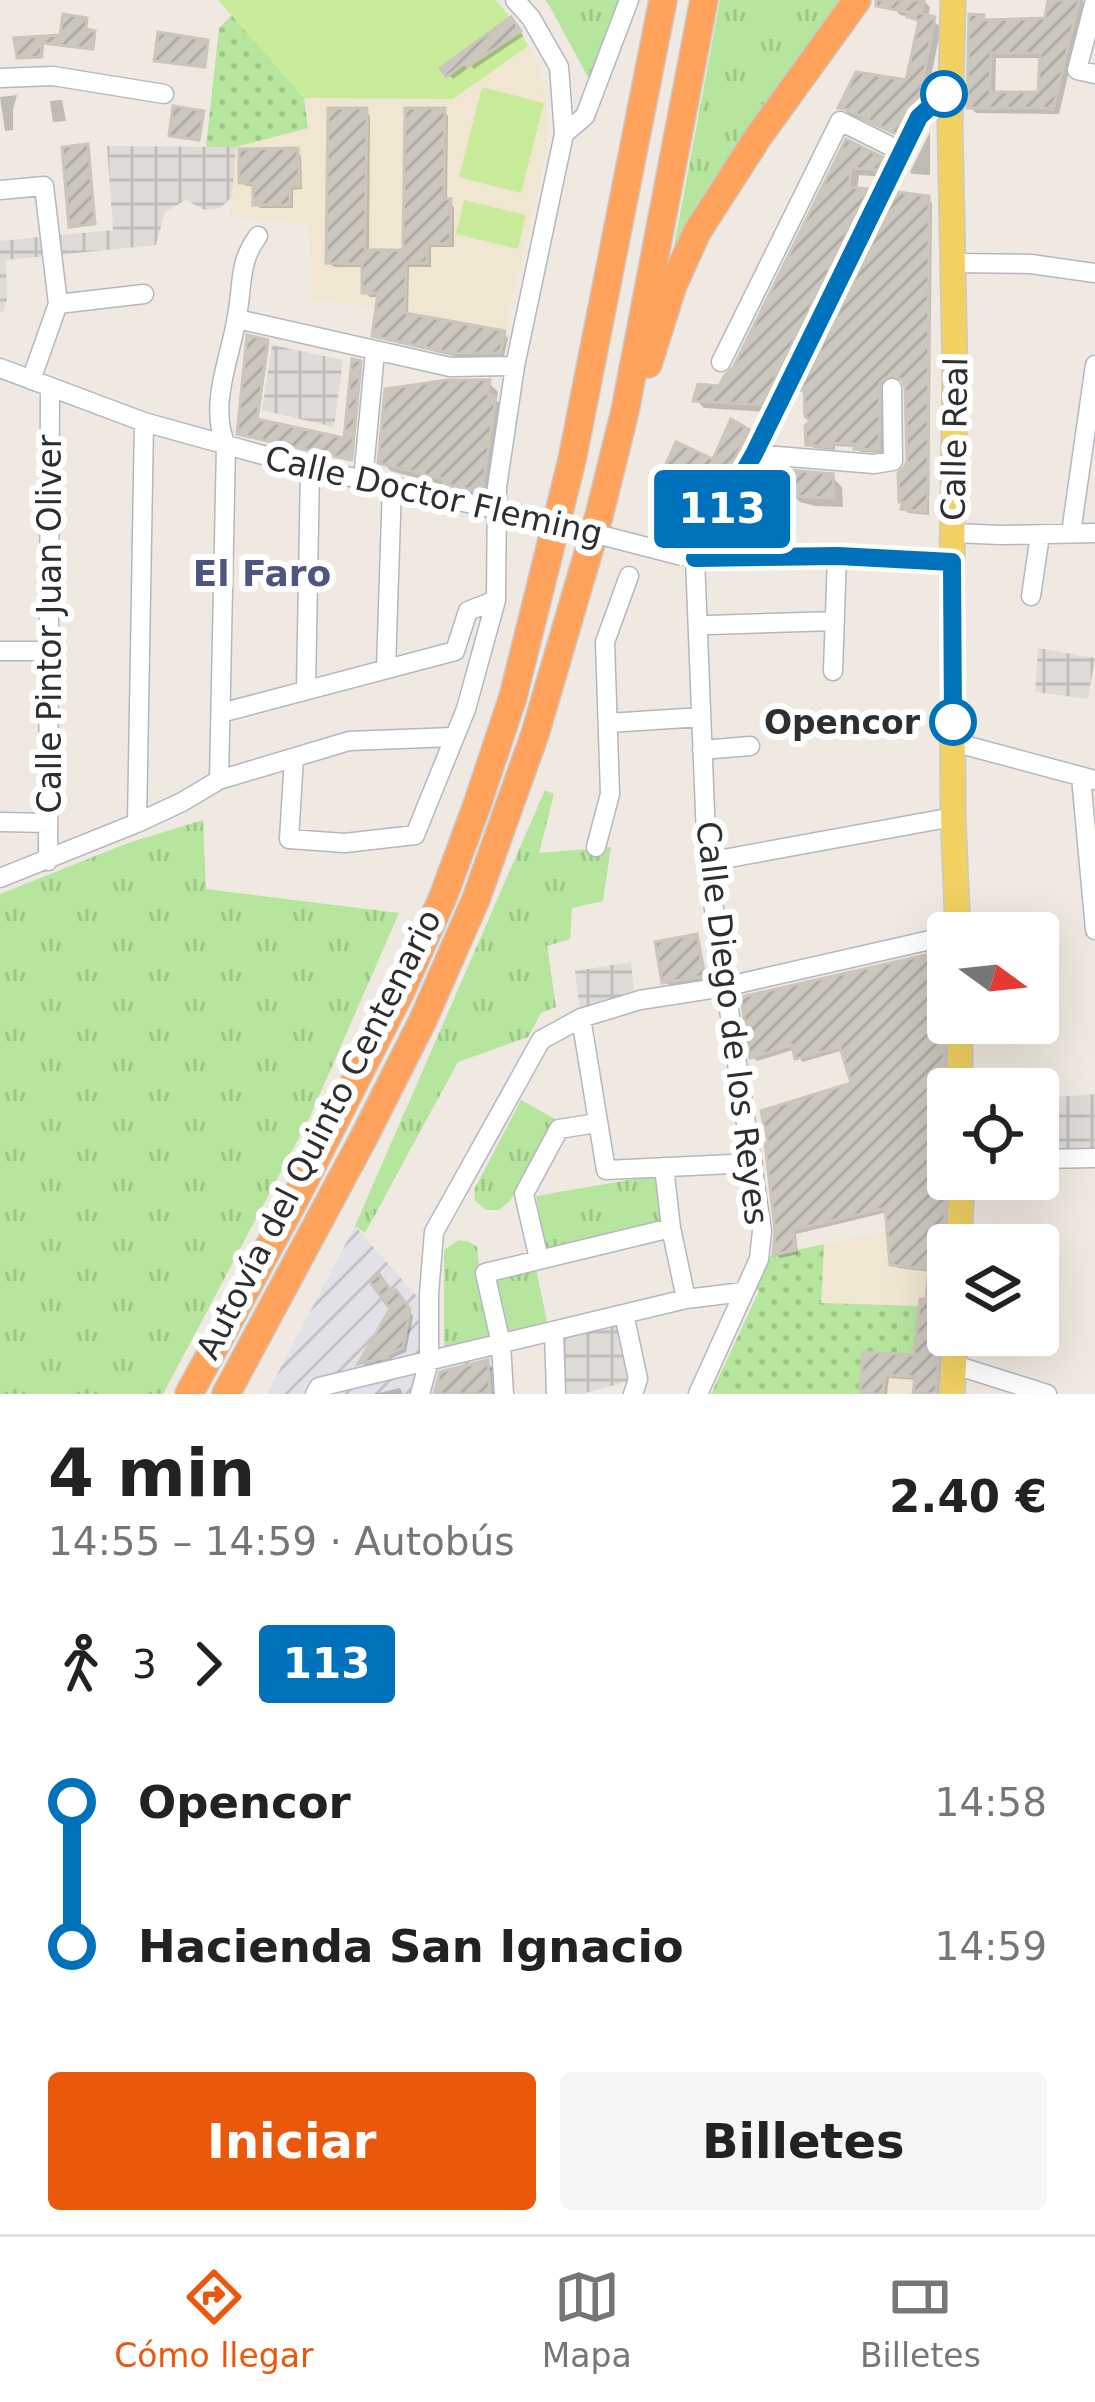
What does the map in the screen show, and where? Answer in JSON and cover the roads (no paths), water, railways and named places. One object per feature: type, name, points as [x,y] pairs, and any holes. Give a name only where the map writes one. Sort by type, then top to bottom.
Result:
[{"type":"highway","name":"Autovía del Quinto Centenario","points":[[189,1394],[401,992],[477,805],[513,697],[567,481],[663,0]]},
{"type":"highway","name":"Autovía del Quinto Centenario","points":[[226,1394],[423,1020],[476,899],[535,734],[625,411],[704,0]]},
{"type":"highway","points":[[625,411],[652,357],[674,285],[697,232],[856,0]]},
{"type":"highway","points":[[833,32],[869,0]]},
{"type":"main road","name":"Calle Real","points":[[952,8],[957,912]]},
{"type":"main road","points":[[952,1394],[955,1356]]},
{"type":"street","points":[[294,758],[289,838],[345,842],[415,835],[466,709],[496,600],[506,512],[497,488],[515,366],[564,134],[559,68],[515,0]]},
{"type":"street","points":[[564,134],[585,116],[629,0]]},
{"type":"street","points":[[1086,72],[1094,0]]},
{"type":"street","points":[[0,78],[53,76],[164,94]]},
{"type":"street","points":[[689,557],[754,454],[919,117],[950,89]]},
{"type":"street","points":[[919,117],[938,113],[950,127]]},
{"type":"street","points":[[721,362],[840,121],[902,152]]},
{"type":"street","points":[[0,190],[44,186],[58,304],[31,380]]},
{"type":"street","points":[[219,779],[226,445],[220,431],[223,373],[237,319],[244,254],[258,236]]},
{"type":"street","points":[[953,263],[1031,264],[1095,273]]},
{"type":"street","points":[[58,304],[145,294]]},
{"type":"street","points":[[237,319],[450,367],[515,366]]},
{"type":"street","points":[[363,480],[375,352]]},
{"type":"street","points":[[1070,533],[1092,416],[1095,365]]},
{"type":"street","name":"Calle Doctor Fleming","points":[[0,368],[143,422],[226,445],[689,557],[838,556],[952,562]]},
{"type":"street","name":"Calle Pintor Juan Oliver","points":[[48,861],[50,388]]},
{"type":"street","points":[[754,454],[874,464],[893,461],[892,388]]},
{"type":"street","points":[[137,823],[143,422]]},
{"type":"street","points":[[306,688],[310,468]]},
{"type":"street","points":[[386,668],[392,487]]},
{"type":"street","points":[[953,532],[1095,533]]},
{"type":"street","points":[[1031,596],[1040,536]]},
{"type":"street","points":[[833,671],[838,556]]},
{"type":"street","name":"Calle Diego de los Reyes","points":[[689,557],[706,862],[762,1231],[759,1258],[698,1394]]},
{"type":"street","points":[[596,847],[610,794],[605,642],[629,576]]},
{"type":"street","points":[[220,713],[455,651],[467,611],[496,600]]},
{"type":"street","points":[[708,625],[835,621]]},
{"type":"street","points":[[0,651],[49,650]]},
{"type":"street","points":[[608,723],[701,717]]},
{"type":"street","points":[[0,878],[137,823],[219,779],[349,741],[453,737]]},
{"type":"street","points":[[953,742],[1088,778],[1095,930]]},
{"type":"street","points":[[702,749],[750,746]]},
{"type":"street","points":[[706,862],[953,817]]},
{"type":"street","points":[[0,822],[48,823]]},
{"type":"street","points":[[420,1394],[429,1360],[434,1232],[541,1040],[581,1018],[640,1000],[724,987],[927,940]]},
{"type":"street","points":[[581,1018],[606,1170],[753,1162]]},
{"type":"street","points":[[539,1259],[524,1194],[559,1129],[597,1123]]},
{"type":"street","points":[[1059,1159],[1095,1158]]},
{"type":"street","points":[[664,1167],[670,1228],[686,1299]]},
{"type":"street","points":[[504,1394],[500,1344],[484,1273],[670,1228]]},
{"type":"street","points":[[315,1394],[319,1387],[429,1360],[686,1299],[743,1292]]},
{"type":"street","points":[[624,1314],[638,1379],[633,1394]]},
{"type":"street","points":[[554,1332],[556,1394]]},
{"type":"street","points":[[955,1365],[1047,1394]]},
{"type":"place","name":"Opencor","points":[[953,722]]},
{"type":"district","name":"El Faro","points":[[262,573]]}]
